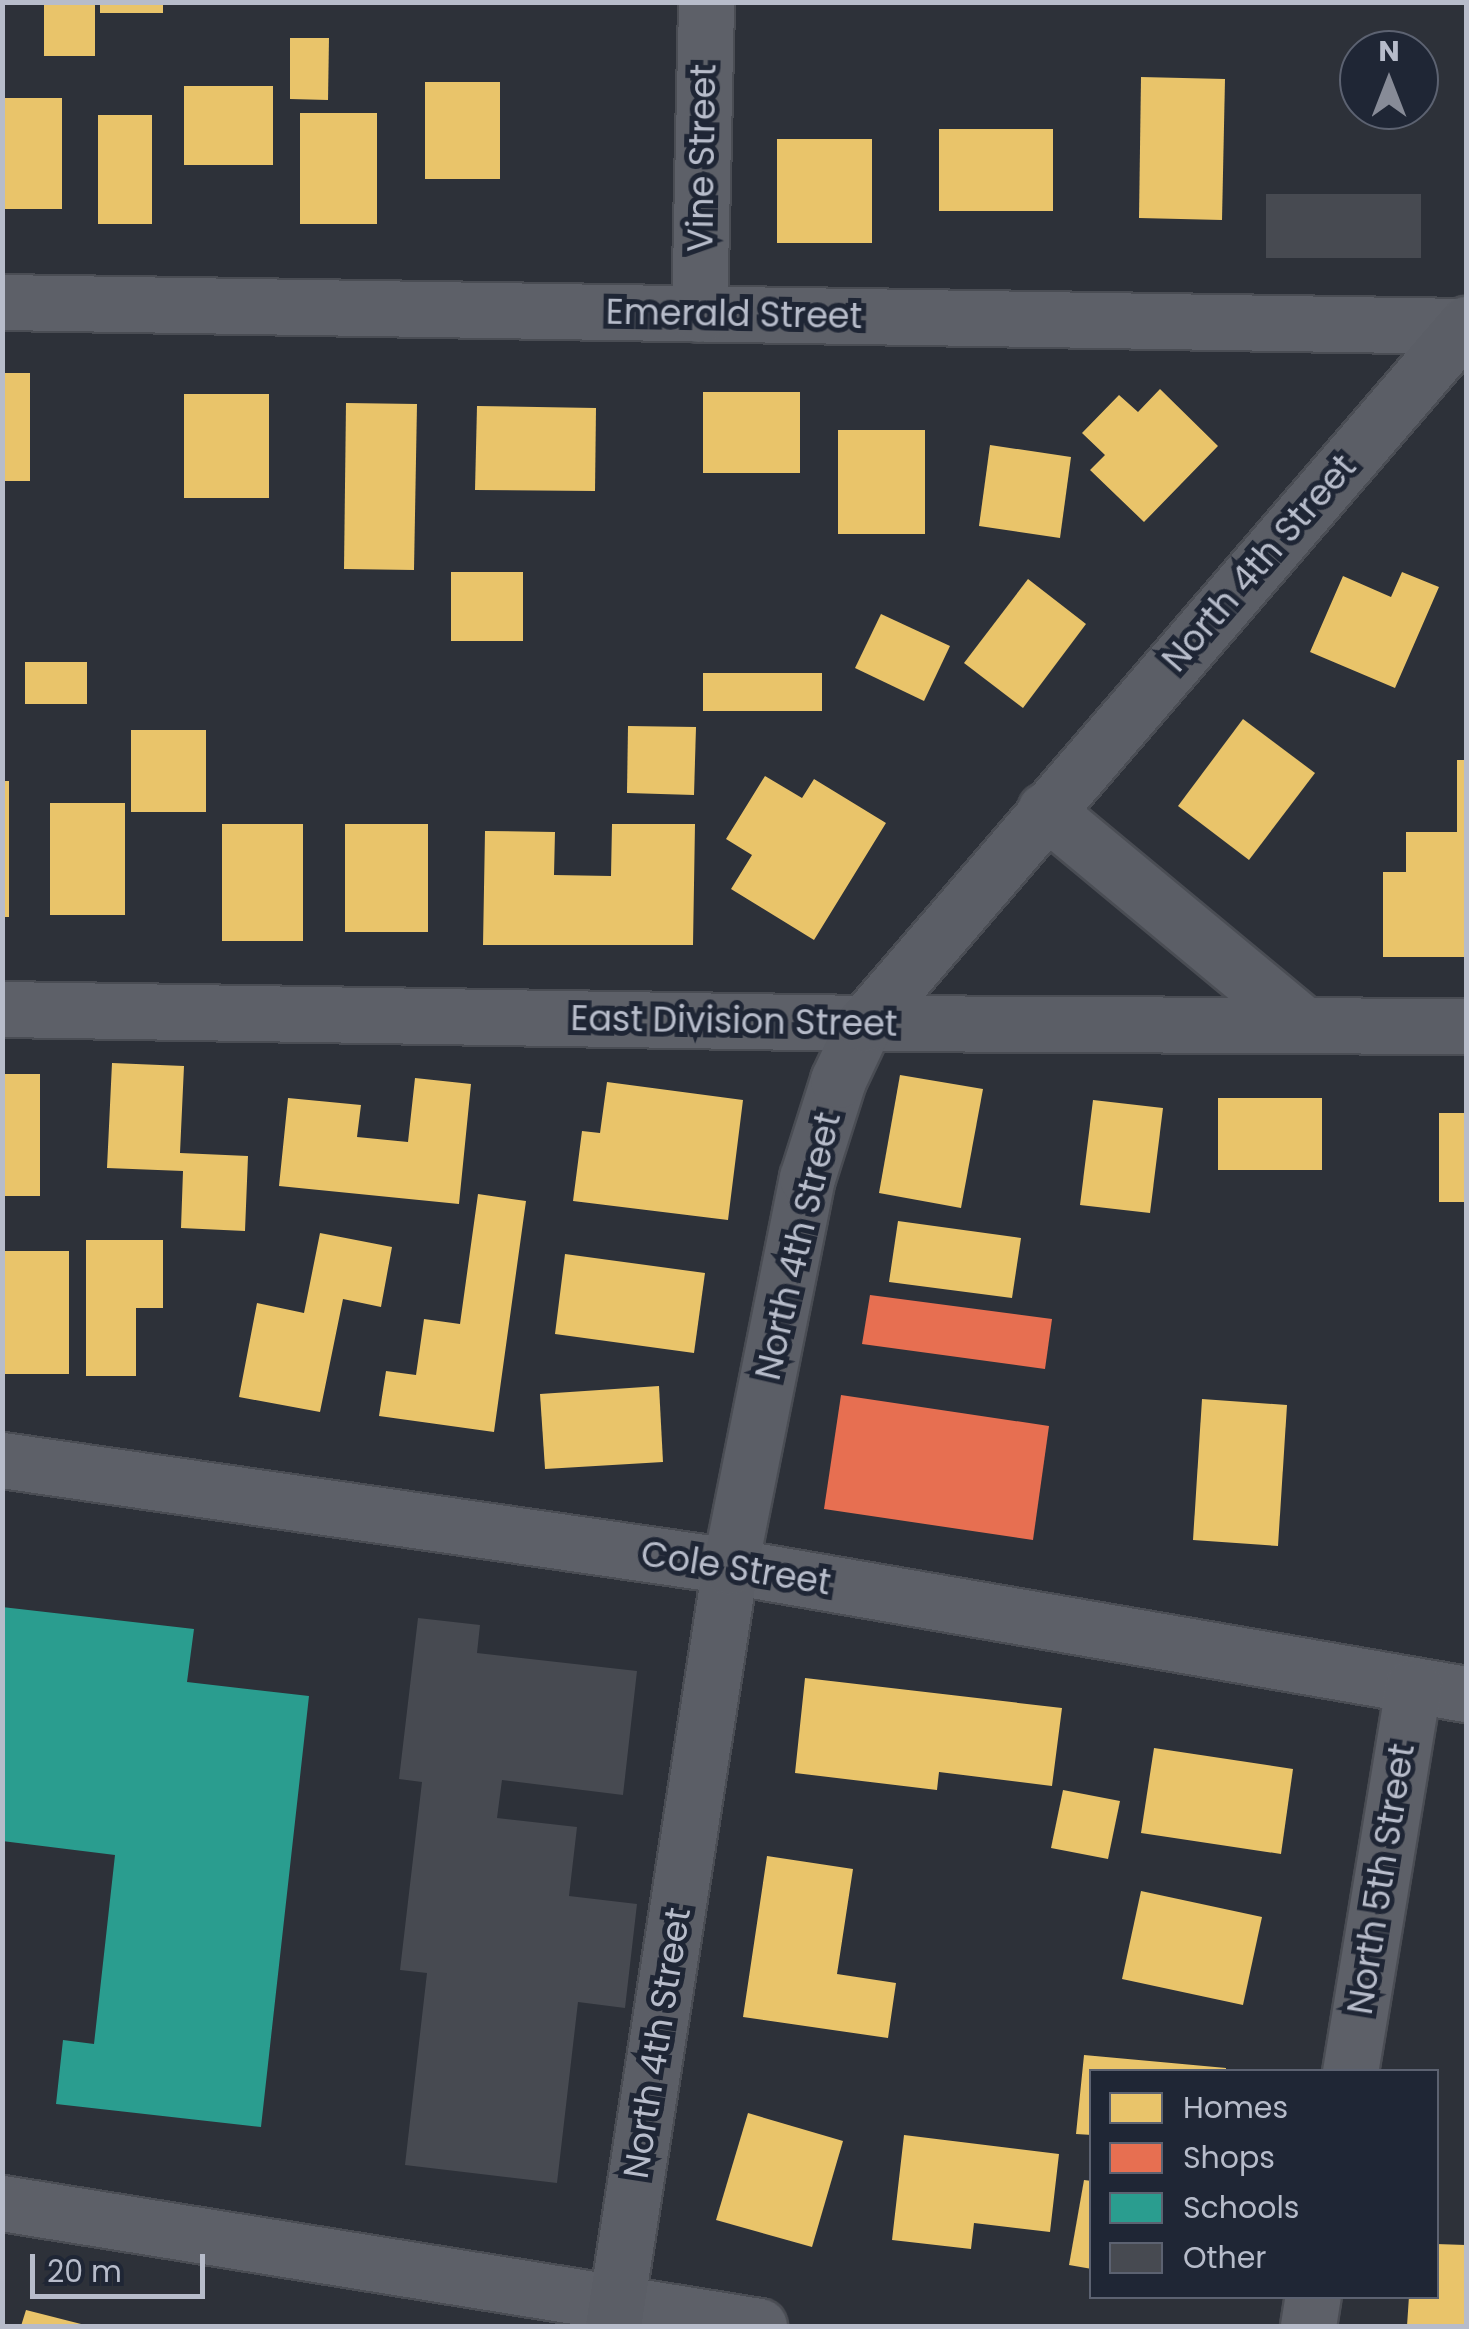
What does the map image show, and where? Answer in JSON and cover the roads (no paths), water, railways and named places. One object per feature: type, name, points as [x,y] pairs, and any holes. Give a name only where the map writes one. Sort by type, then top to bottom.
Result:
[{"type":"street","name":"Vine Street","points":[[698,314],[706,2]]},
{"type":"street","name":"Emerald Street","points":[[2,302],[1466,326]]},
{"type":"street","name":"North 4th Street","points":[[615,2315],[730,1566],[807,1178],[864,1023],[1466,326]]},
{"type":"street","points":[[1045,810],[1302,1023]]},
{"type":"street","name":"East Division Street","points":[[2,1010],[864,1023],[1466,1026]]},
{"type":"street","name":"Cole Street","points":[[2,1460],[730,1566],[1466,1694]]},
{"type":"street","name":"North 5th Street","points":[[1350,2069],[1413,1686]]},
{"type":"street","points":[[2,2203],[615,2315],[759,2326]]},
{"type":"street","points":[[1308,2326],[1312,2299]]}]
